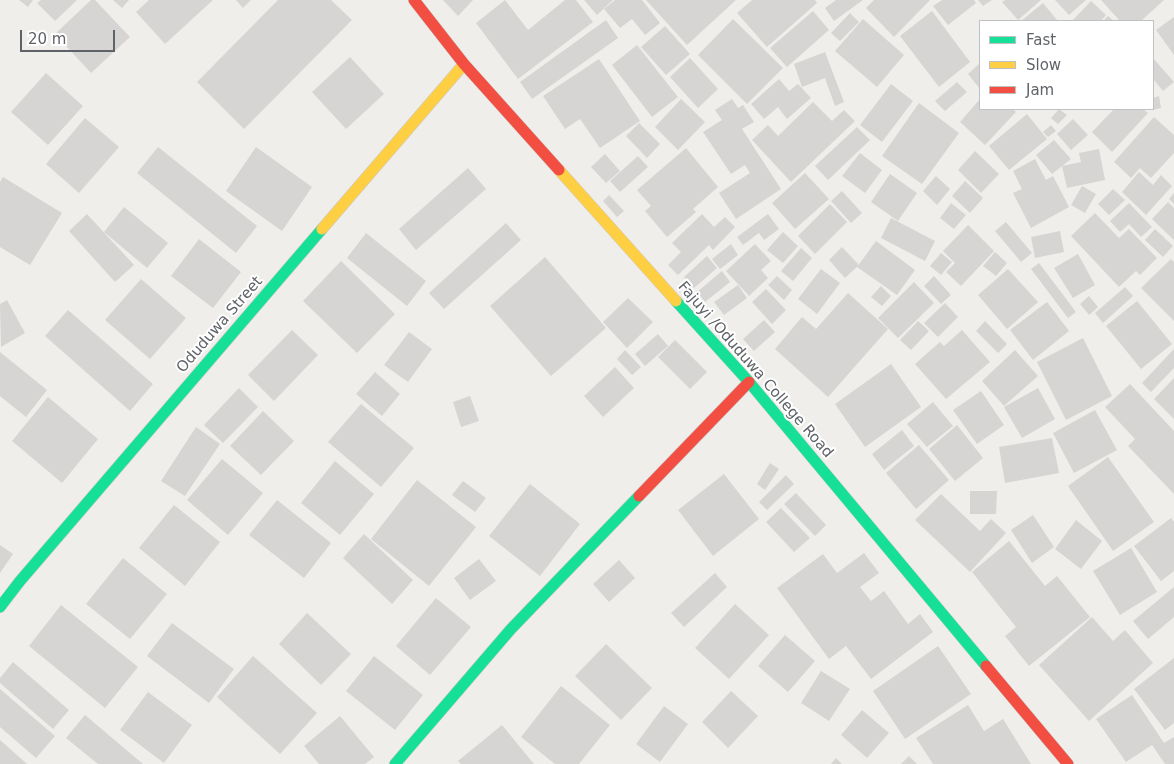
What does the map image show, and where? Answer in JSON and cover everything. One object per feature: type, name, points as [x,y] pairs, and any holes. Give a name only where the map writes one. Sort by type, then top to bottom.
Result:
[{"type":"street","name":"Fajuyi /Oduduwa College Road","points":[[414,0],[464,64],[749,382],[1068,764]]},
{"type":"street","name":"Oduduwa Street","points":[[0,607],[20,581],[464,64]]},
{"type":"street","points":[[395,764],[511,629],[749,382]]},
{"type":"building","points":[[19,0],[33,0],[28,7]]},
{"type":"building","points":[[41,0],[77,0],[55,21],[37,3]]},
{"type":"building","points":[[91,0],[95,0],[130,37],[91,73],[55,34]]},
{"type":"building","points":[[113,0],[129,0],[122,8]]},
{"type":"building","points":[[149,0],[213,0],[165,44],[136,12]]},
{"type":"building","points":[[236,0],[251,0],[243,8]]},
{"type":"building","points":[[278,0],[331,0],[352,20],[244,129],[197,82]]},
{"type":"building","points":[[443,0],[473,0],[458,16]]},
{"type":"building","points":[[505,0],[528,30],[565,0],[576,0],[593,22],[518,79],[476,23]]},
{"type":"building","points":[[584,0],[613,0],[597,15]]},
{"type":"building","points":[[615,0],[642,0],[660,23],[645,35],[632,19],[620,28],[604,9]]},
{"type":"building","points":[[646,0],[736,0],[687,45]]},
{"type":"building","points":[[752,0],[815,0],[817,3],[767,47],[737,13]]},
{"type":"building","points":[[836,0],[863,0],[834,21],[825,8]]},
{"type":"building","points":[[874,0],[930,0],[894,37],[866,8]]},
{"type":"building","points":[[942,0],[974,0],[976,3],[948,25],[933,6]]},
{"type":"building","points":[[978,0],[992,0],[983,6]]},
{"type":"building","points":[[1005,0],[1041,0],[1018,20],[1002,2]]},
{"type":"building","points":[[1055,0],[1086,0],[1069,15]]},
{"type":"building","points":[[1101,0],[1164,0],[1142,20],[1119,20]]},
{"type":"building","points":[[1091,1],[1106,15],[1102,20],[1073,20]]},
{"type":"building","points":[[1043,3],[1057,20],[1022,20]]},
{"type":"building","points":[[813,11],[829,30],[787,67],[770,48]]},
{"type":"building","points":[[932,11],[970,62],[939,87],[900,36]]},
{"type":"building","points":[[850,13],[859,22],[840,41],[831,33]]},
{"type":"building","points":[[1108,16],[1113,20],[1104,20]]},
{"type":"building","points":[[1174,17],[1174,55],[1156,30]]},
{"type":"building","points":[[733,19],[783,68],[747,104],[698,55]]},
{"type":"building","points":[[863,19],[904,55],[877,87],[835,51]]},
{"type":"building","points":[[606,20],[618,38],[532,99],[520,82]]},
{"type":"building","points":[[665,26],[690,54],[666,75],[641,47]]},
{"type":"building","points":[[637,45],[678,97],[652,117],[612,65]]},
{"type":"building","points":[[825,52],[844,102],[835,106],[825,78],[802,87],[794,64]]},
{"type":"building","points":[[350,57],[384,94],[346,129],[312,92]]},
{"type":"building","points":[[690,58],[718,89],[698,108],[670,77]]},
{"type":"building","points":[[599,59],[640,121],[600,148],[580,119],[565,129],[543,96]]},
{"type":"building","points":[[1154,59],[1174,82],[1163,91],[1154,80]]},
{"type":"building","points":[[979,64],[979,88],[968,74]]},
{"type":"building","points":[[46,73],[83,106],[48,145],[11,112]]},
{"type":"building","points":[[779,79],[789,91],[798,84],[811,98],[787,119],[778,107],[764,119],[751,104]]},
{"type":"building","points":[[957,82],[967,92],[945,111],[935,101]]},
{"type":"building","points":[[891,84],[913,101],[882,142],[860,125]]},
{"type":"building","points":[[1159,96],[1161,108],[1154,110],[1154,98]]},
{"type":"building","points":[[681,99],[705,122],[678,150],[655,127]]},
{"type":"building","points":[[732,99],[738,108],[743,105],[754,122],[742,129],[781,189],[736,219],[719,193],[750,173],[745,165],[731,174],[703,132],[722,120],[715,110]]},
{"type":"building","points":[[979,100],[979,110],[1014,110],[1016,112],[985,145],[960,122]]},
{"type":"building","points":[[813,102],[832,121],[844,110],[855,121],[791,182],[752,140],[768,125],[778,136]]},
{"type":"building","points":[[919,103],[959,133],[922,184],[882,156]]},
{"type":"building","points":[[1058,110],[1067,115],[1058,124],[1051,118]]},
{"type":"building","points":[[1113,110],[1144,110],[1148,113],[1112,152],[1092,132]]},
{"type":"building","points":[[1027,114],[1047,139],[1009,170],[989,146]]},
{"type":"building","points":[[1154,117],[1174,135],[1174,153],[1151,178],[1140,168],[1131,178],[1114,162]]},
{"type":"building","points":[[85,118],[119,147],[79,193],[46,164]]},
{"type":"building","points":[[1073,119],[1088,135],[1071,150],[1057,134]]},
{"type":"building","points":[[639,123],[660,144],[647,158],[626,136]]},
{"type":"building","points":[[1051,125],[1056,131],[1048,137],[1043,132]]},
{"type":"building","points":[[857,127],[870,140],[828,180],[815,166]]},
{"type":"building","points":[[1054,140],[1071,159],[1052,174],[1036,155]]},
{"type":"building","points":[[158,147],[257,226],[236,253],[137,173]]},
{"type":"building","points":[[256,147],[312,187],[282,231],[226,191]]},
{"type":"building","points":[[686,148],[718,187],[693,209],[696,212],[667,237],[645,211],[651,206],[637,190]]},
{"type":"building","points":[[1099,149],[1105,180],[1067,188],[1062,166],[1081,162],[1079,153]]},
{"type":"building","points":[[975,151],[999,174],[981,193],[958,170]]},
{"type":"building","points":[[860,153],[882,170],[865,193],[842,176]]},
{"type":"building","points":[[605,154],[620,171],[606,183],[591,167]]},
{"type":"building","points":[[638,156],[648,167],[620,192],[610,181]]},
{"type":"building","points":[[1035,159],[1046,180],[1053,176],[1069,207],[1031,228],[1013,193],[1022,189],[1013,171]]},
{"type":"building","points":[[468,168],[486,189],[416,250],[399,229]]},
{"type":"building","points":[[1139,172],[1153,185],[1161,175],[1172,186],[1146,215],[1122,192]]},
{"type":"building","points":[[805,173],[829,199],[795,229],[772,203]]},
{"type":"building","points":[[890,174],[917,193],[898,221],[871,202]]},
{"type":"building","points":[[936,176],[950,189],[937,205],[923,191]]},
{"type":"building","points":[[3,177],[62,213],[30,265],[0,247],[0,182]]},
{"type":"building","points":[[965,181],[983,198],[970,213],[952,196]]},
{"type":"building","points":[[1082,186],[1096,194],[1085,213],[1071,205]]},
{"type":"building","points":[[1113,189],[1125,200],[1109,215],[1098,204]]},
{"type":"building","points":[[842,191],[862,213],[851,223],[831,201]]},
{"type":"building","points":[[1174,193],[1174,204],[1169,199]]},
{"type":"building","points":[[609,195],[624,211],[617,217],[603,201]]},
{"type":"building","points":[[1168,202],[1174,208],[1174,240],[1152,219]]},
{"type":"building","points":[[951,203],[966,215],[954,229],[940,218]]},
{"type":"building","points":[[1129,203],[1152,227],[1141,237],[1129,224],[1120,232],[1110,221]]},
{"type":"building","points":[[830,204],[847,222],[815,254],[798,236]]},
{"type":"building","points":[[124,207],[168,243],[147,268],[104,232]]},
{"type":"building","points":[[1095,213],[1119,238],[1129,229],[1157,258],[1140,275],[1136,271],[1119,287],[1071,236]]},
{"type":"building","points":[[87,214],[134,265],[115,282],[69,231]]},
{"type":"building","points":[[702,214],[714,227],[725,217],[735,227],[713,250],[709,245],[678,275],[668,265],[681,252],[672,243]]},
{"type":"building","points":[[768,214],[779,229],[764,240],[759,233],[743,245],[737,237]]},
{"type":"building","points":[[891,218],[935,241],[925,261],[881,238]]},
{"type":"building","points":[[1006,222],[1032,253],[1021,262],[995,231]]},
{"type":"building","points":[[506,223],[521,240],[444,309],[429,293]]},
{"type":"building","points":[[968,225],[994,251],[961,286],[946,272],[955,263],[943,251]]},
{"type":"building","points":[[1155,229],[1173,246],[1163,257],[1145,240]]},
{"type":"building","points":[[1060,231],[1064,252],[1035,258],[1031,237]]},
{"type":"building","points":[[783,232],[798,246],[783,263],[767,250]]},
{"type":"building","points":[[366,233],[426,281],[407,306],[347,258]]},
{"type":"building","points":[[199,239],[241,272],[213,308],[171,276]]},
{"type":"building","points":[[876,241],[915,270],[897,295],[857,267]]},
{"type":"building","points":[[731,244],[738,255],[720,269],[712,259]]},
{"type":"building","points":[[755,244],[771,261],[761,270],[768,278],[749,296],[726,271]]},
{"type":"building","points":[[842,247],[859,265],[845,278],[829,260]]},
{"type":"building","points":[[801,248],[812,258],[793,281],[781,271]]},
{"type":"building","points":[[995,252],[1007,263],[996,276],[983,266]]},
{"type":"building","points":[[941,253],[952,262],[941,275],[930,266]]},
{"type":"building","points":[[1078,254],[1095,285],[1073,298],[1054,268]]},
{"type":"building","points":[[707,256],[717,268],[694,288],[684,277]]},
{"type":"building","points":[[545,257],[606,328],[551,376],[490,306]]},
{"type":"building","points":[[1171,259],[1174,262],[1174,321],[1141,288]]},
{"type":"building","points":[[341,261],[395,314],[357,353],[303,301]]},
{"type":"building","points":[[1039,263],[1076,312],[1068,318],[1031,269]]},
{"type":"building","points":[[821,269],[840,283],[817,314],[798,299]]},
{"type":"building","points":[[1008,269],[1038,302],[1007,329],[978,295]]},
{"type":"building","points":[[722,271],[730,282],[705,302],[697,292]]},
{"type":"building","points":[[777,276],[792,290],[784,300],[768,285]]},
{"type":"building","points":[[934,276],[951,295],[941,304],[924,286]]},
{"type":"building","points":[[141,279],[186,318],[150,359],[105,320]]},
{"type":"building","points":[[914,282],[934,303],[898,338],[878,318]]},
{"type":"building","points":[[738,285],[747,298],[724,315],[714,302]]},
{"type":"building","points":[[881,286],[891,296],[882,306],[871,297]]},
{"type":"building","points":[[1125,287],[1133,296],[1103,323],[1095,313]]},
{"type":"building","points":[[766,289],[786,310],[772,324],[752,302]]},
{"type":"building","points":[[848,293],[888,329],[828,397],[775,349],[802,317],[816,329]]},
{"type":"building","points":[[1089,296],[1098,307],[1089,315],[1080,304]]},
{"type":"building","points":[[628,298],[653,322],[627,348],[603,322]]},
{"type":"building","points":[[7,300],[25,333],[1,347],[0,304]]},
{"type":"building","points":[[1137,301],[1172,344],[1141,369],[1106,326]]},
{"type":"building","points":[[1047,302],[1069,331],[1033,360],[1010,330]]},
{"type":"building","points":[[945,303],[958,317],[938,337],[924,323]]},
{"type":"building","points":[[68,310],[153,384],[130,411],[45,336]]},
{"type":"building","points":[[764,320],[775,332],[754,351],[743,339]]},
{"type":"building","points":[[918,321],[929,331],[911,350],[900,340]]},
{"type":"building","points":[[985,321],[1007,344],[998,353],[976,331]]},
{"type":"building","points":[[292,330],[318,355],[274,401],[248,375]]},
{"type":"building","points":[[962,330],[990,362],[946,399],[915,364],[940,342],[944,346]]},
{"type":"building","points":[[409,332],[432,349],[408,382],[384,365]]},
{"type":"building","points":[[658,334],[668,346],[645,366],[635,354]]},
{"type":"building","points":[[1083,338],[1112,396],[1066,420],[1037,362]]},
{"type":"building","points":[[675,340],[707,372],[690,389],[658,357]]},
{"type":"building","points":[[1174,349],[1174,368],[1151,392],[1142,383]]},
{"type":"building","points":[[625,350],[641,367],[632,375],[617,359]]},
{"type":"building","points":[[1015,350],[1038,376],[1004,406],[982,381]]},
{"type":"building","points":[[0,352],[47,390],[26,417],[0,396]]},
{"type":"building","points":[[891,364],[921,407],[865,447],[835,404]]},
{"type":"building","points":[[615,367],[634,388],[603,417],[584,396]]},
{"type":"building","points":[[375,372],[400,394],[382,416],[356,394]]},
{"type":"building","points":[[1174,378],[1174,419],[1154,399]]},
{"type":"building","points":[[1130,384],[1174,431],[1174,494],[1128,446],[1135,439],[1105,407]]},
{"type":"building","points":[[239,388],[258,407],[223,443],[204,425]]},
{"type":"building","points":[[1038,388],[1055,419],[1022,438],[1004,407]]},
{"type":"building","points":[[981,391],[1004,425],[977,444],[953,410]]},
{"type":"building","points":[[470,396],[479,421],[461,427],[453,402]]},
{"type":"building","points":[[48,397],[98,439],[62,483],[12,441]]},
{"type":"building","points":[[933,402],[953,426],[927,447],[907,424]]},
{"type":"building","points":[[361,404],[414,448],[381,487],[328,442]]},
{"type":"building","points":[[1095,410],[1117,450],[1074,473],[1053,433]]},
{"type":"building","points":[[263,411],[294,441],[261,475],[230,446]]},
{"type":"building","points":[[957,425],[983,458],[955,481],[929,449]]},
{"type":"building","points":[[196,427],[220,444],[185,496],[161,481]]},
{"type":"building","points":[[902,430],[914,446],[884,470],[872,454]]},
{"type":"building","points":[[1052,438],[1059,473],[1005,483],[999,447]]},
{"type":"building","points":[[919,445],[949,480],[916,509],[886,473]]},
{"type":"building","points":[[1108,457],[1154,522],[1113,551],[1068,486]]},
{"type":"building","points":[[222,459],[263,493],[228,535],[187,500]]},
{"type":"building","points":[[335,461],[374,494],[340,535],[301,503]]},
{"type":"building","points":[[770,463],[779,469],[765,490],[757,484]]},
{"type":"building","points":[[724,474],[759,519],[713,556],[678,510]]},
{"type":"building","points":[[786,475],[794,484],[767,510],[759,502]]},
{"type":"building","points":[[417,480],[476,527],[429,586],[371,539]]},
{"type":"building","points":[[463,481],[486,498],[475,512],[452,495]]},
{"type":"building","points":[[530,484],[580,524],[540,576],[489,536]]},
{"type":"building","points":[[970,491],[997,491],[996,514],[970,514]]},
{"type":"building","points":[[796,493],[826,525],[815,536],[784,504]]},
{"type":"building","points":[[941,494],[980,531],[991,519],[1006,533],[970,572],[915,520]]},
{"type":"building","points":[[277,500],[331,543],[304,578],[249,535]]},
{"type":"building","points":[[174,505],[220,542],[185,586],[139,548]]},
{"type":"building","points":[[781,508],[810,538],[794,552],[766,522]]},
{"type":"building","points":[[1033,515],[1054,547],[1032,563],[1011,530]]},
{"type":"building","points":[[1171,518],[1174,522],[1174,571],[1161,581],[1134,546]]},
{"type":"building","points":[[1076,520],[1102,541],[1081,569],[1055,549]]},
{"type":"building","points":[[364,534],[413,580],[392,604],[343,558]]},
{"type":"building","points":[[1009,541],[1045,586],[1057,576],[1090,617],[1029,666],[1005,636],[1016,627],[972,572]]},
{"type":"building","points":[[0,545],[13,554],[0,573]]},
{"type":"building","points":[[1131,548],[1157,592],[1120,615],[1093,571]]},
{"type":"building","points":[[864,553],[879,573],[860,587],[871,601],[884,591],[908,624],[920,614],[933,632],[871,679],[846,646],[829,659],[777,588],[823,554],[837,573]]},
{"type":"building","points":[[123,558],[167,594],[130,639],[86,604]]},
{"type":"building","points":[[479,559],[496,581],[470,600],[454,578]]},
{"type":"building","points":[[619,560],[635,578],[609,602],[593,584]]},
{"type":"building","points":[[715,573],[727,587],[684,627],[671,613]]},
{"type":"building","points":[[1174,587],[1174,617],[1148,639],[1133,621]]},
{"type":"building","points":[[436,598],[471,627],[430,675],[396,646]]},
{"type":"building","points":[[735,604],[769,635],[729,679],[695,648]]},
{"type":"building","points":[[61,605],[138,667],[105,708],[29,646]]},
{"type":"building","points":[[307,613],[351,654],[321,685],[279,644]]},
{"type":"building","points":[[1092,617],[1113,641],[1125,630],[1153,663],[1089,721],[1039,665]]},
{"type":"building","points":[[172,623],[234,669],[209,703],[147,656]]},
{"type":"building","points":[[785,635],[815,661],[788,692],[758,666]]},
{"type":"building","points":[[606,644],[652,688],[621,720],[575,676]]},
{"type":"building","points":[[938,646],[971,694],[905,739],[873,691]]},
{"type":"building","points":[[253,656],[317,713],[280,754],[217,697]]},
{"type":"building","points":[[374,656],[423,695],[395,730],[346,691]]},
{"type":"building","points":[[1174,658],[1174,723],[1165,730],[1134,689]]},
{"type":"building","points":[[13,662],[69,710],[53,729],[0,683],[0,678]]},
{"type":"building","points":[[821,671],[850,689],[829,721],[801,703]]},
{"type":"building","points":[[561,686],[610,725],[579,764],[555,764],[521,737]]},
{"type":"building","points":[[0,689],[55,736],[36,758],[0,727]]},
{"type":"building","points":[[731,691],[758,716],[728,748],[702,722]]},
{"type":"building","points":[[148,692],[192,725],[164,763],[120,730]]},
{"type":"building","points":[[1132,695],[1164,743],[1174,737],[1174,764],[1165,764],[1152,745],[1126,762],[1096,719]]},
{"type":"building","points":[[968,705],[984,731],[1003,719],[1031,764],[933,764],[916,738]]},
{"type":"building","points":[[664,706],[688,724],[660,762],[636,744]]},
{"type":"building","points":[[862,710],[889,733],[867,758],[841,735]]},
{"type":"building","points":[[85,715],[143,764],[98,764],[66,738]]},
{"type":"building","points":[[340,716],[374,757],[365,764],[319,764],[304,746]]},
{"type":"building","points":[[502,725],[534,764],[461,764],[458,761]]},
{"type":"building","points":[[0,740],[27,764],[0,764]]},
{"type":"building","points":[[909,756],[917,764],[901,764]]},
{"type":"building","points":[[836,758],[842,764],[831,764]]},
{"type":"traffic: fast","points":[[0,607],[20,581],[322,229]]},
{"type":"traffic: fast","points":[[676,301],[749,382],[986,666]]},
{"type":"traffic: fast","points":[[395,764],[511,629],[639,496]]},
{"type":"traffic: slow","points":[[322,229],[464,64]]},
{"type":"traffic: slow","points":[[559,170],[676,301]]},
{"type":"traffic: jam","points":[[414,0],[464,64],[559,170]]},
{"type":"traffic: jam","points":[[639,496],[749,382]]},
{"type":"traffic: jam","points":[[986,666],[1068,764]]}]
